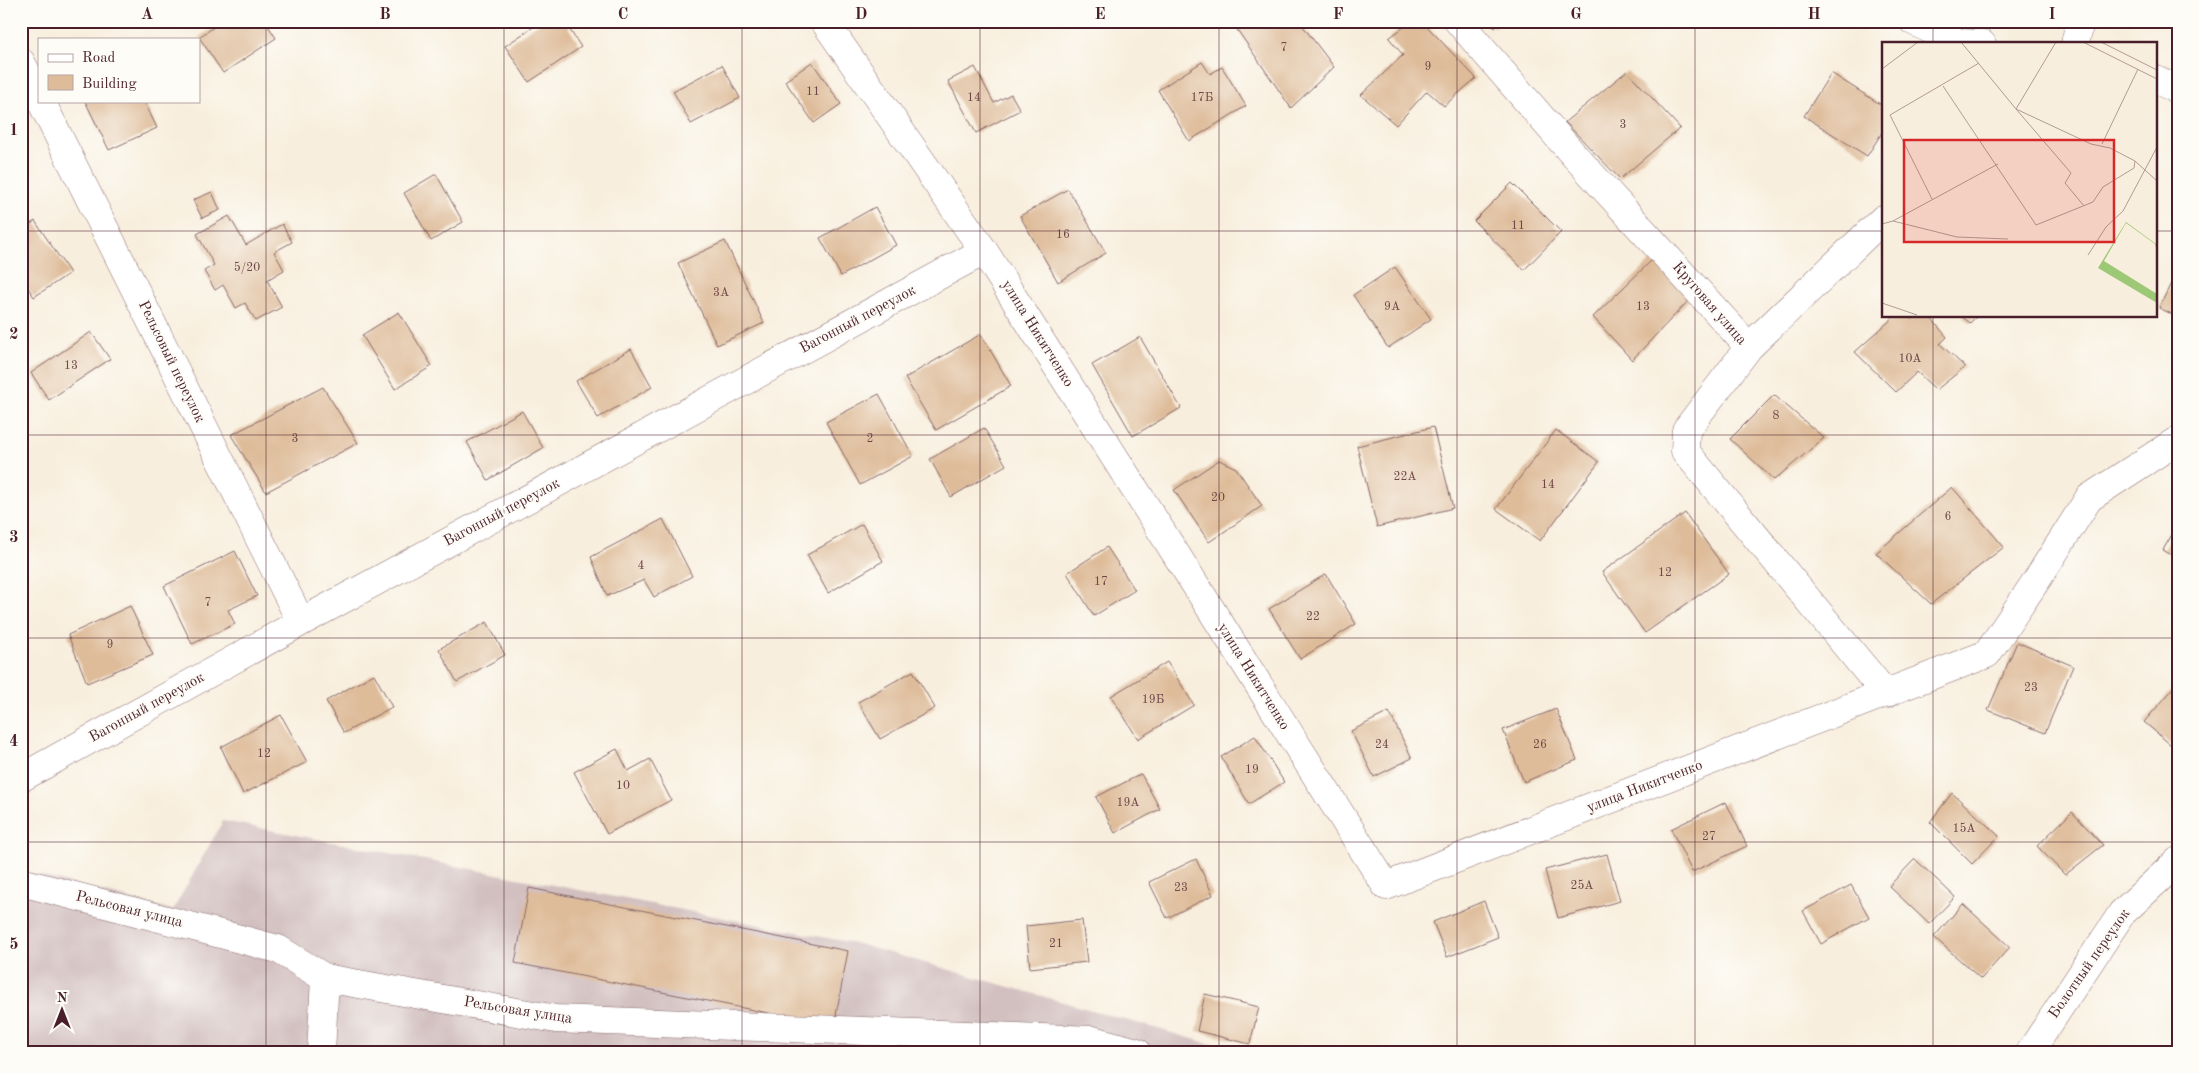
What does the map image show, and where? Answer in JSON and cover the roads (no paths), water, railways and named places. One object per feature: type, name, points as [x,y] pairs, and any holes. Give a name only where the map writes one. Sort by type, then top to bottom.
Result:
[{"type":"street","name":"улица Никитченко","points":[[824,21],[984,251],[1386,886],[1886,694]]},
{"type":"street","name":"Круговая улица","points":[[1458,21],[1572,153],[1749,347],[1686,430],[1685,451],[1886,694]]},
{"type":"street","points":[[1913,21],[1957,42]]},
{"type":"street","points":[[2075,42],[2080,21]]},
{"type":"street","points":[[21,62],[38,95]]},
{"type":"street","points":[[2156,79],[2178,90]]},
{"type":"street","name":"Рельсовый переулок","points":[[41,102],[300,622]]},
{"type":"street","points":[[1749,347],[1882,220]]},
{"type":"street","name":"Вагонный переулок","points":[[21,778],[300,622],[984,251]]},
{"type":"street","points":[[1886,694],[1987,654],[2038,578],[2088,498],[2178,440]]},
{"type":"street","name":"Болотный переулок","points":[[2030,1052],[2122,913],[2178,861]]},
{"type":"street","name":"Рельсовая улица","points":[[21,882],[278,949],[325,978],[556,1019],[1093,1040],[1137,1052]]},
{"type":"street","points":[[321,1052],[325,978]]}]
